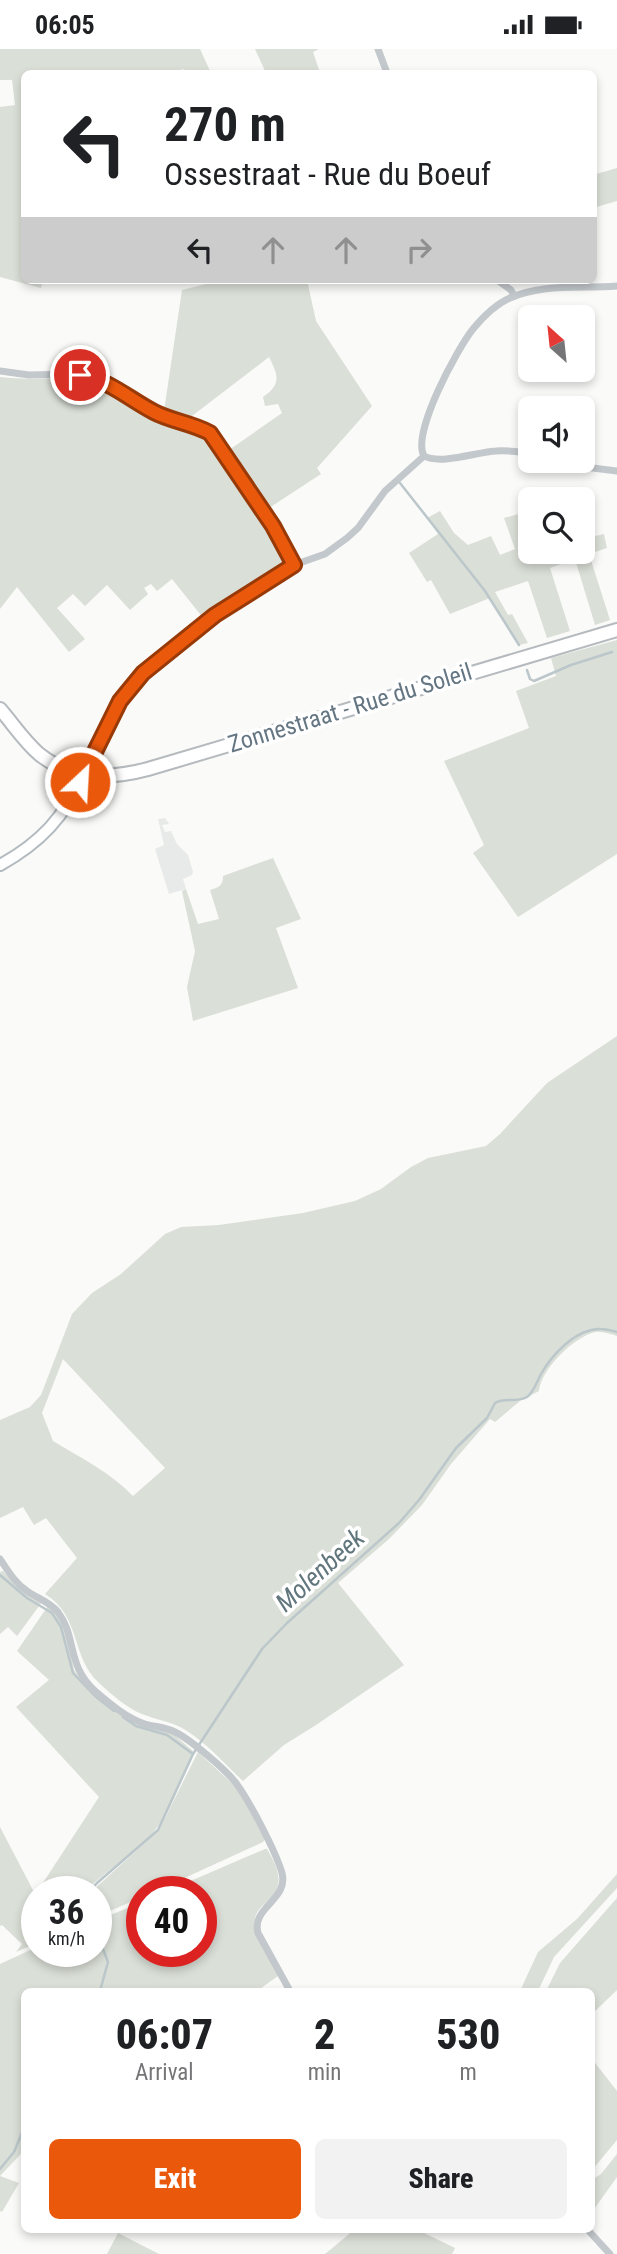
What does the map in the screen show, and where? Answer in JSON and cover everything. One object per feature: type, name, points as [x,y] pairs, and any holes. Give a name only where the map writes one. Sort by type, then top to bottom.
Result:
[{"type":"main road","name":"Zonnestraat - Rue du Soleil","points":[[83,774],[109,776],[131,773],[617,630]]},
{"type":"main road","points":[[0,709],[39,754],[68,770],[83,774]]},
{"type":"street","points":[[377,49],[386,70]]},
{"type":"street","points":[[503,284],[514,296]]},
{"type":"street","points":[[518,452],[496,451],[439,459],[428,459],[424,456],[420,447],[425,423],[465,340],[484,317],[514,296],[547,289],[617,286]]},
{"type":"street","points":[[0,371],[29,375],[72,374],[94,378],[109,384],[156,413],[210,433],[273,526],[294,565]]},
{"type":"street","points":[[0,865],[29,848],[71,802],[120,701],[143,673],[215,615],[294,565],[325,554],[347,538],[358,528],[385,491],[424,456]]},
{"type":"street","points":[[595,468],[617,471]]},
{"type":"street","points":[[0,1559],[16,1582],[59,1613],[70,1640],[75,1664],[95,1691],[131,1718],[146,1725],[173,1731],[197,1748],[238,1786],[264,1833],[283,1879],[280,1890],[258,1916],[256,1924],[258,1933],[288,1988]]},
{"type":"street","points":[[591,2233],[610,2254]]},
{"type":"shaded area","points":[[0,49],[200,49],[210,70],[21,70],[21,283],[0,277],[0,107],[15,105],[12,80],[0,80]]},
{"type":"shaded area","points":[[255,49],[319,49],[313,52],[319,70],[265,70]]},
{"type":"shaded area","points":[[617,168],[617,201],[597,207],[597,174]]},
{"type":"shaded area","points":[[26,284],[42,284],[41,288]]},
{"type":"shaded area","points":[[206,284],[308,284],[316,321],[372,406],[317,468],[321,474],[266,510],[229,450],[282,413],[278,404],[265,406],[263,397],[276,383],[275,369],[269,357],[188,419],[164,411],[182,290]]},
{"type":"shaded area","points":[[0,377],[91,380],[195,427],[213,439],[263,513],[289,561],[287,565],[204,619],[172,579],[157,591],[151,584],[144,588],[148,594],[130,610],[107,585],[85,606],[73,594],[57,608],[85,639],[69,652],[17,587],[0,609]]},
{"type":"shaded area","points":[[440,511],[454,533],[468,545],[491,536],[500,555],[515,549],[504,518],[518,514],[518,564],[561,564],[550,568],[570,631],[547,638],[528,581],[495,592],[508,615],[512,614],[528,643],[519,645],[490,598],[450,614],[431,580],[427,582],[409,553],[438,534],[427,518]]},
{"type":"shaded area","points":[[604,534],[607,548],[595,552],[595,536]]},
{"type":"shaded area","points":[[577,564],[592,564],[610,620],[595,625]]},
{"type":"shaded area","points":[[617,640],[617,854],[518,917],[473,853],[484,845],[444,761],[529,728],[516,691],[556,676],[551,658]]},
{"type":"shaded area","points":[[165,818],[169,824],[162,825],[165,832],[171,831],[177,844],[188,855],[193,872],[183,879],[186,889],[169,894],[155,849],[164,845],[158,819]]},
{"type":"shaded area","points":[[273,858],[301,919],[276,928],[298,988],[193,1021],[187,987],[195,951],[182,891],[186,889],[198,924],[219,919],[210,890],[220,886],[223,876]]},
{"type":"shaded area","points":[[617,1036],[617,1336],[595,1332],[569,1347],[552,1364],[541,1382],[539,1391],[520,1401],[495,1422],[490,1419],[451,1464],[422,1505],[389,1539],[338,1583],[404,1665],[284,1745],[243,1781],[187,1731],[131,1708],[109,1692],[90,1672],[65,1614],[57,1603],[45,1594],[77,1558],[46,1518],[34,1525],[23,1507],[0,1518],[0,1420],[30,1407],[41,1395],[72,1314],[92,1293],[121,1274],[165,1234],[181,1227],[219,1225],[303,1213],[355,1201],[381,1189],[428,1158],[486,1146],[547,1083]],"holes":[[[63,1359],[165,1468],[133,1496],[105,1473],[53,1441],[42,1413]]]},
{"type":"shaded area","points":[[3,1571],[13,1582],[42,1602],[17,1636],[8,1627],[0,1634],[0,1572]]},
{"type":"shaded area","points":[[48,1606],[59,1617],[74,1670],[82,1681],[136,1724],[171,1732],[193,1751],[175,1796],[157,1828],[103,1876],[47,1876],[99,1797],[16,1707],[49,1680],[17,1651]]},
{"type":"shaded area","points":[[198,1752],[237,1788],[265,1839],[189,1876],[126,1876],[126,1904],[112,1910],[112,1876],[109,1876],[159,1830]]},
{"type":"shaded area","points":[[0,1827],[26,1876],[21,1876],[21,1943],[0,1926]]},
{"type":"shaded area","points":[[267,1849],[279,1880],[277,1890],[255,1917],[255,1928],[278,1976],[261,1988],[21,1988],[21,2153],[0,2176],[0,1964],[21,1954],[21,1967],[112,1967],[112,1914],[126,1909],[126,1967],[217,1967],[217,1876],[202,1876]]},
{"type":"shaded area","points":[[617,1874],[617,1888],[554,1957],[539,1988],[521,1988],[538,1952],[577,1919]]},
{"type":"shaded area","points":[[617,1898],[617,1990],[595,2011],[595,1988],[548,1988],[560,1963]]},
{"type":"shaded area","points":[[595,2063],[617,2091],[617,2140],[595,2166]]},
{"type":"shaded area","points":[[617,2154],[617,2177],[595,2208],[595,2178]]},
{"type":"shaded area","points":[[0,2176],[19,2183],[2,2212],[0,2211]]},
{"type":"shaded area","points":[[118,2233],[159,2254],[107,2254]]},
{"type":"shaded area","points":[[350,2233],[424,2233],[455,2248],[452,2254],[325,2254]]},
{"type":"waterway","points":[[74,371],[95,374],[108,380]]},
{"type":"waterway","points":[[400,483],[485,591],[519,645]]},
{"type":"waterway","points":[[527,670],[530,679],[534,681],[571,665],[612,652]]},
{"type":"waterway","name":"Molenbeek","points":[[105,1876],[158,1830],[193,1754],[262,1649],[287,1623],[399,1523],[456,1448],[487,1418],[495,1403],[527,1397],[552,1359],[574,1338],[592,1330],[617,1332]]},
{"type":"waterway","points":[[0,1575],[27,1598],[52,1613],[61,1627],[73,1673],[114,1711]]},
{"type":"waterway","points":[[123,1717],[136,1726],[167,1735],[193,1754]]},
{"type":"waterway","name":"Molenbeek","points":[[101,1988],[107,1967]]},
{"type":"waterway","name":"Molenbeek","points":[[0,2169],[14,2152],[21,2135]]},
{"type":"route","points":[[80,375],[109,384],[156,413],[210,433],[273,526],[294,565],[215,615],[143,673],[120,701],[80,782]]}]
